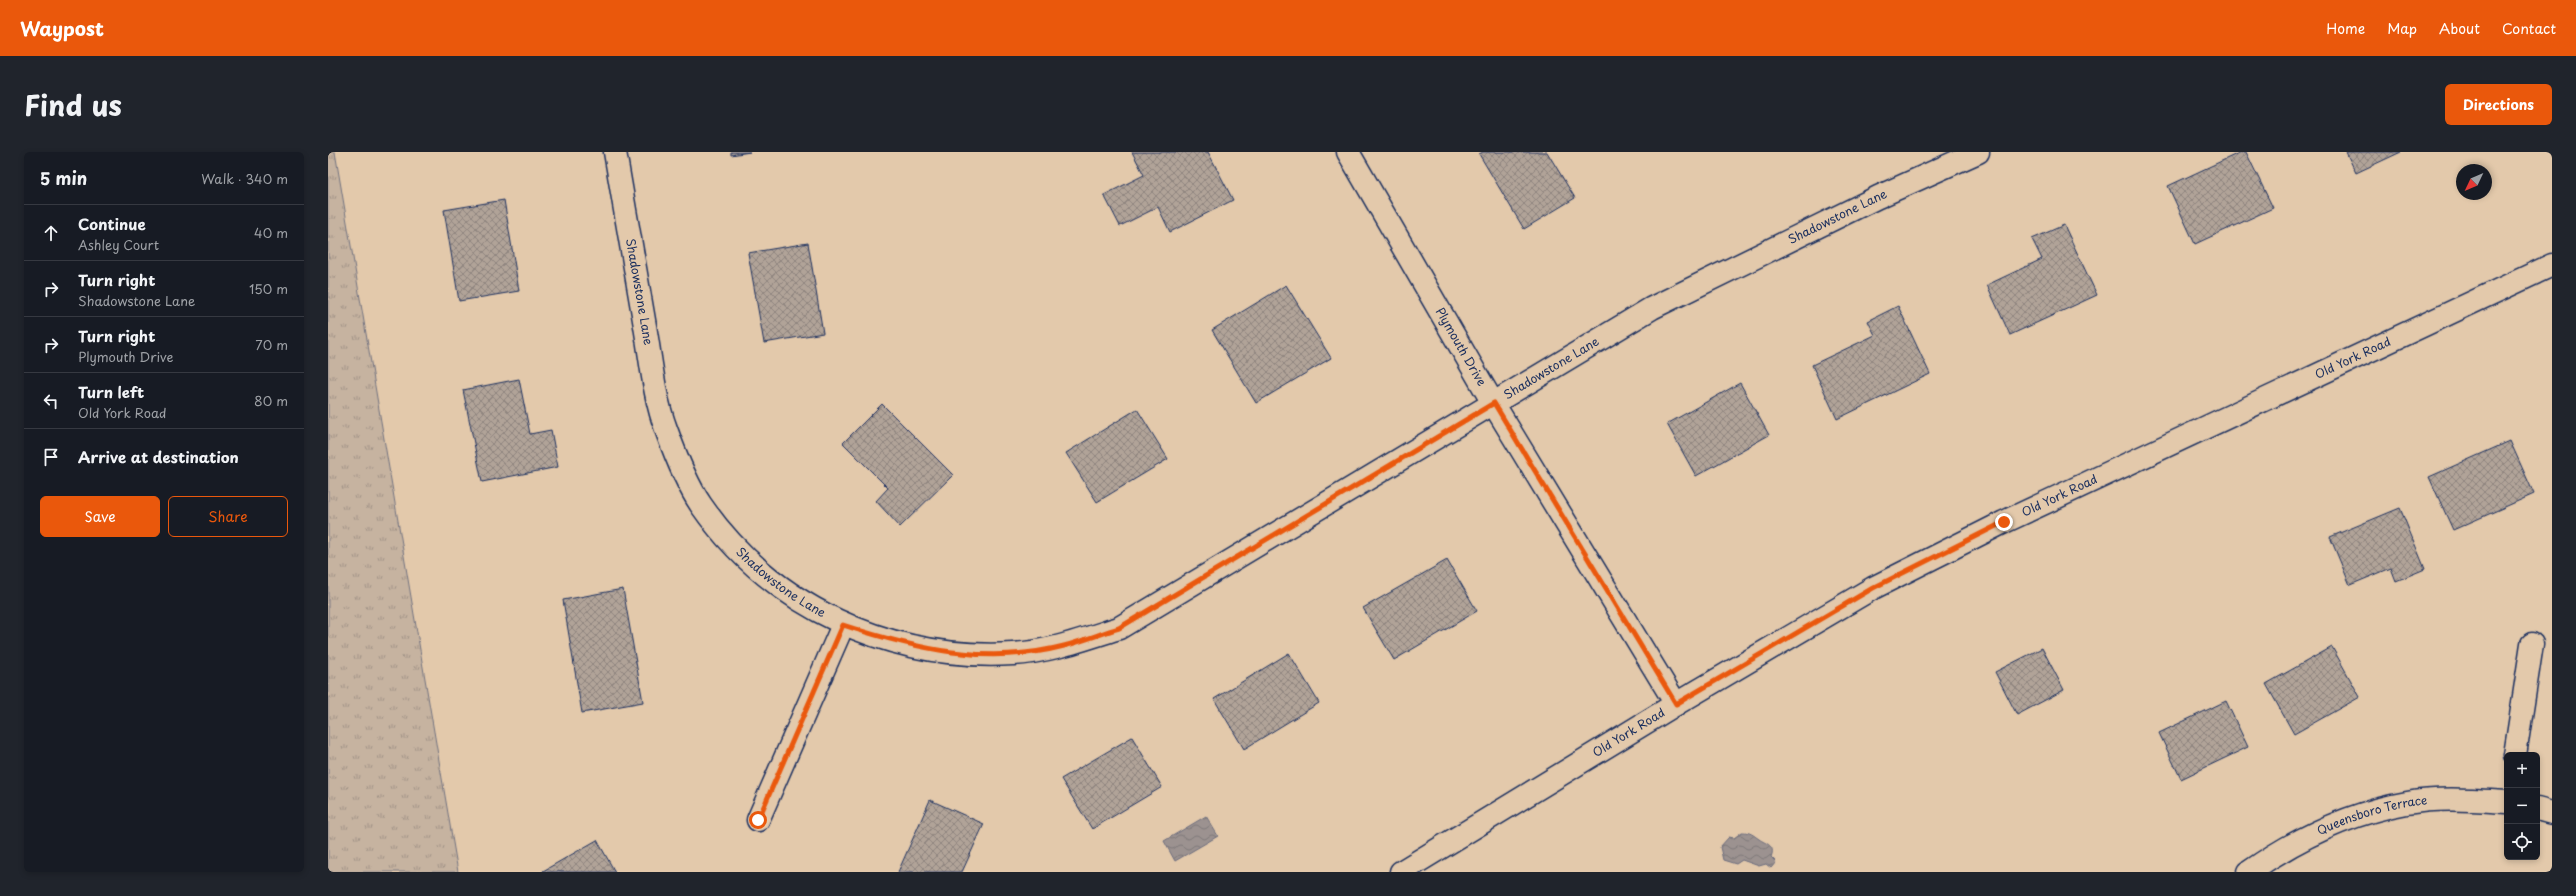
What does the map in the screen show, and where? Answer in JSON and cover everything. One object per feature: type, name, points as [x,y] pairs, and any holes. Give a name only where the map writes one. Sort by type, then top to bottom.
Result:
[{"type":"street","name":"Shadowstone Lane","points":[[615,152],[654,377],[665,427],[682,467],[700,503],[725,536],[760,571],[796,600],[843,625],[897,643],[948,653],[1014,654],[1063,646],[1119,628],[1494,403],[1598,338],[1659,304],[1950,158],[1978,152]]},
{"type":"street","name":"Plymouth Drive","points":[[1348,152],[1494,403],[1676,704]]},
{"type":"street","name":"Old York Road","points":[[1401,872],[1676,704],[1873,588],[2301,381],[2552,265]]},
{"type":"street","points":[[758,820],[843,625]]},
{"type":"street","points":[[2514,752],[2532,644]]},
{"type":"street","name":"Queensboro Terrace","points":[[2249,872],[2296,843],[2364,813],[2408,802],[2450,800],[2504,802]]},
{"type":"street","points":[[2540,811],[2552,813]]},
{"type":"green space","points":[[328,152],[335,152],[458,872],[328,872]]},
{"type":"water","points":[[1206,816],[1218,836],[1175,861],[1164,841]]},
{"type":"water","points":[[1742,832],[1752,834],[1770,845],[1772,850],[1771,857],[1776,862],[1771,868],[1766,864],[1759,866],[1742,860],[1736,864],[1723,860],[1720,847],[1729,837],[1734,838]]},
{"type":"building","points":[[731,152],[750,152],[731,155]]},
{"type":"building","points":[[1132,152],[1208,152],[1233,200],[1170,232],[1158,207],[1120,226],[1104,195],[1144,175]]},
{"type":"building","points":[[1483,152],[1547,152],[1575,198],[1524,229],[1479,154]]},
{"type":"building","points":[[2241,152],[2246,152],[2273,208],[2195,244],[2168,186]]},
{"type":"building","points":[[2346,152],[2401,152],[2356,173]]},
{"type":"building","points":[[504,200],[519,291],[459,301],[444,210]]},
{"type":"building","points":[[2064,225],[2097,295],[2010,335],[1987,285],[2042,259],[2032,239]]},
{"type":"building","points":[[808,243],[823,333],[764,343],[748,253]]},
{"type":"building","points":[[1286,285],[1331,358],[1256,403],[1212,330]]},
{"type":"building","points":[[1898,306],[1930,374],[1837,419],[1812,365],[1875,335],[1868,321]]},
{"type":"building","points":[[519,379],[530,434],[551,430],[558,467],[482,482],[463,390]]},
{"type":"building","points":[[1740,383],[1769,435],[1696,476],[1667,424]]},
{"type":"building","points":[[882,404],[953,475],[900,527],[876,501],[888,488],[843,443]]},
{"type":"building","points":[[1137,409],[1168,459],[1097,502],[1066,453]]},
{"type":"building","points":[[2510,441],[2534,494],[2453,530],[2429,477]]},
{"type":"building","points":[[2400,508],[2425,569],[2396,581],[2391,568],[2350,585],[2330,537]]},
{"type":"building","points":[[1447,560],[1477,611],[1394,660],[1363,608]]},
{"type":"building","points":[[623,589],[643,702],[582,713],[563,600]]},
{"type":"building","points":[[2332,647],[2360,697],[2294,734],[2266,684]]},
{"type":"building","points":[[2042,648],[2064,690],[2017,715],[1995,672]]},
{"type":"building","points":[[1289,653],[1319,703],[1244,749],[1214,699]]},
{"type":"building","points":[[2226,701],[2248,747],[2181,779],[2159,733]]},
{"type":"building","points":[[1132,737],[1162,787],[1092,829],[1061,779]]},
{"type":"building","points":[[930,800],[984,824],[962,872],[898,872]]},
{"type":"building","points":[[597,840],[615,872],[543,872],[543,871]]},
{"type":"route","points":[[758,820],[843,625],[897,643],[948,653],[1014,654],[1063,646],[1119,628],[1494,403],[1676,704],[1873,588],[2004,522]]}]
